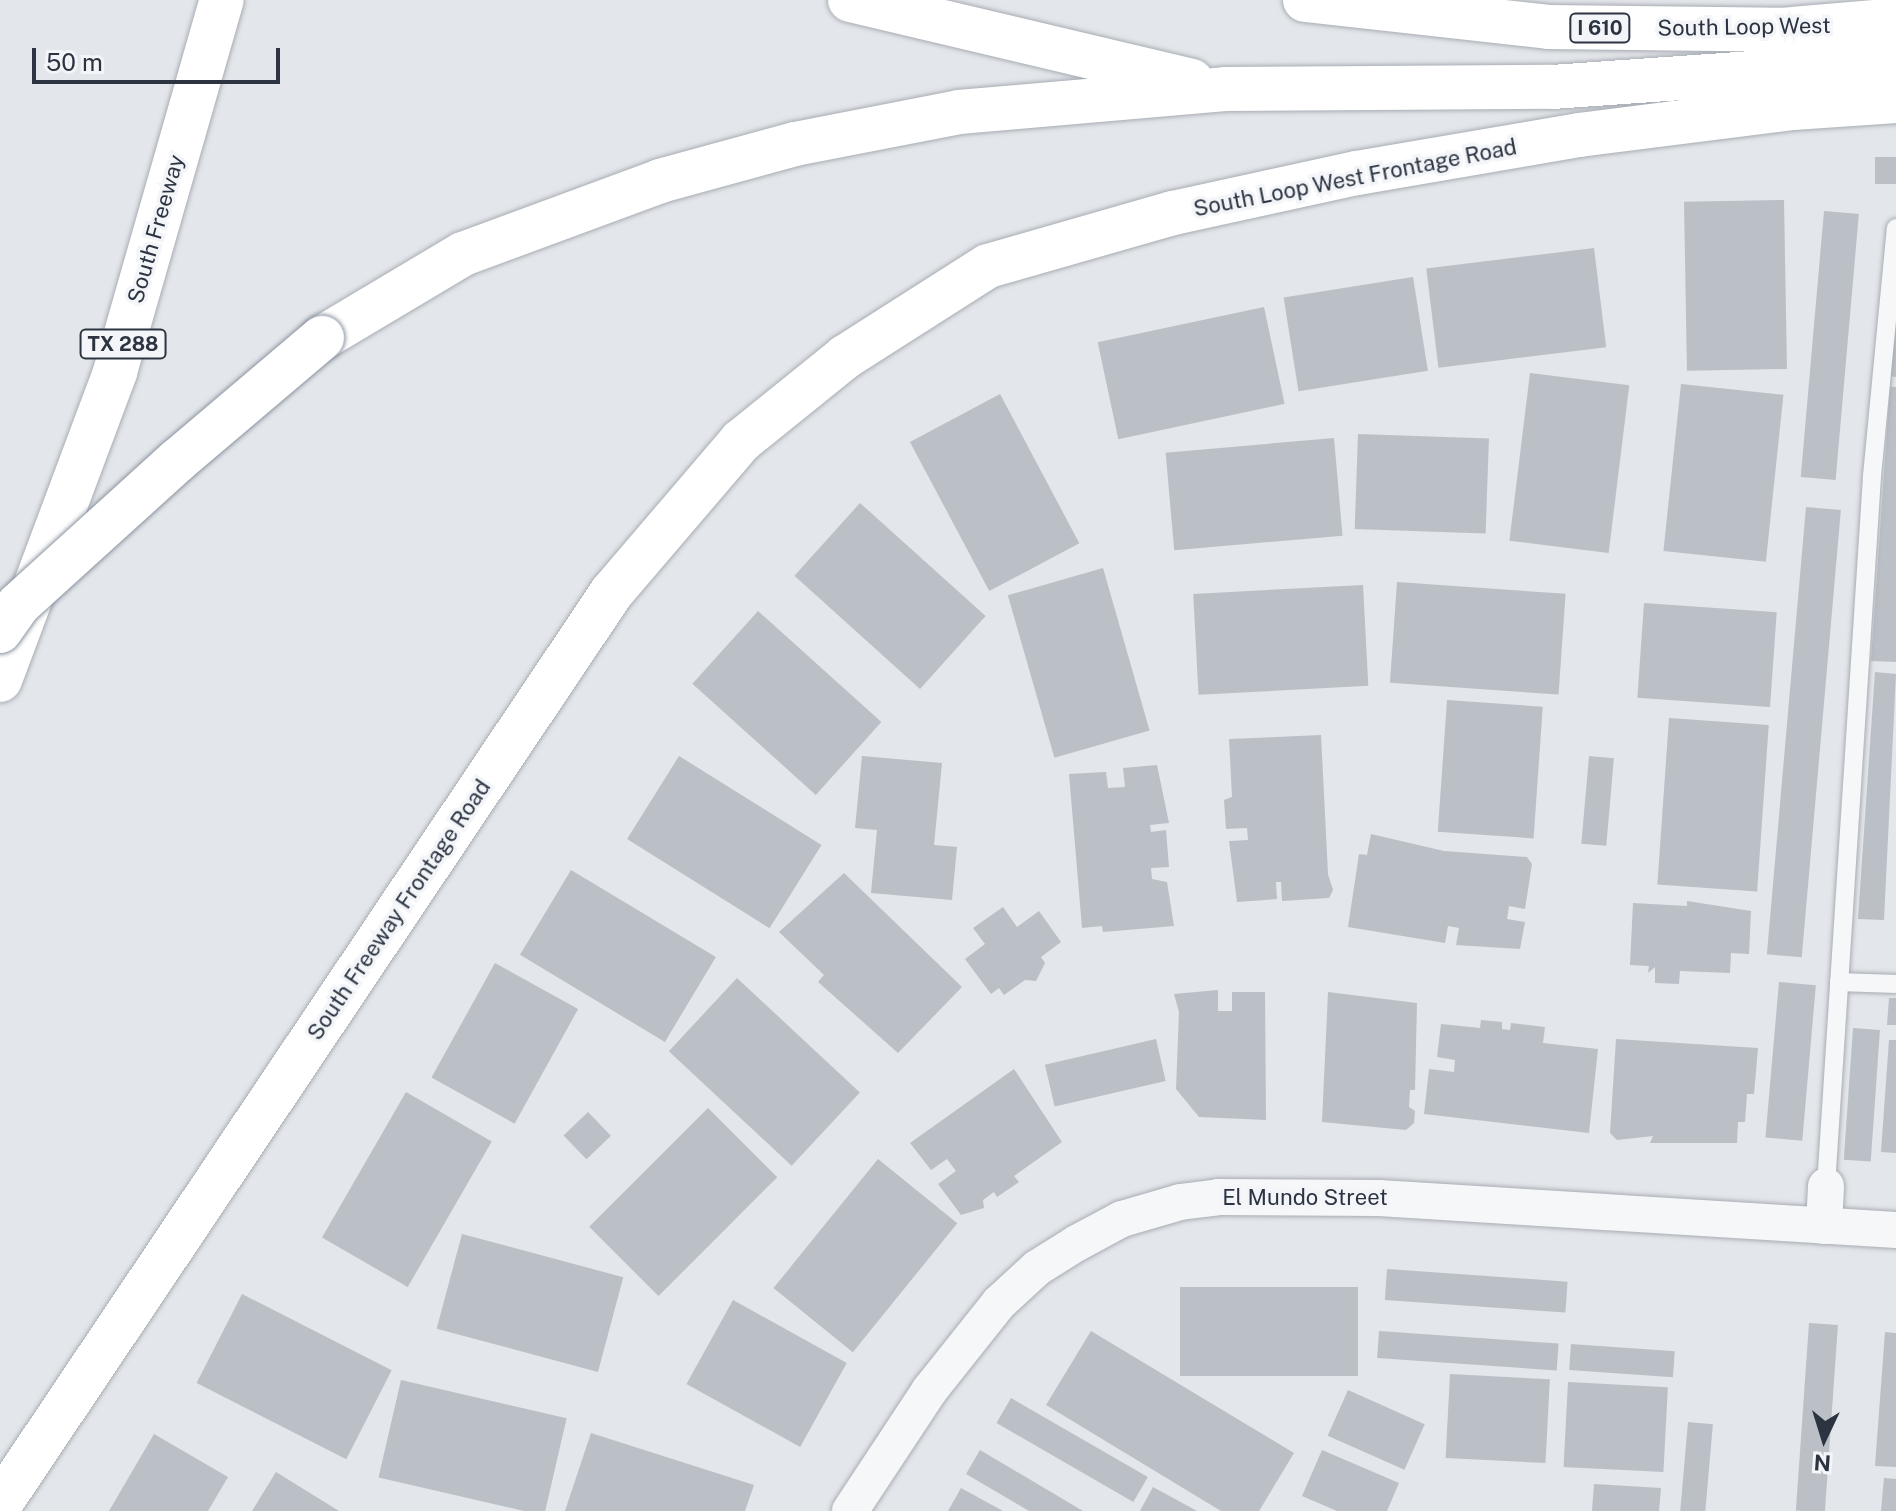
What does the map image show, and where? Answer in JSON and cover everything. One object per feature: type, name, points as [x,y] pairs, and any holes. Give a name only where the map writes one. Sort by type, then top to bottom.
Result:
[{"type":"main road","name":"South Freeway","points":[[0,680],[115,372],[222,0]]},
{"type":"main road","points":[[850,0],[1225,89]]},
{"type":"main road","name":"South Loop West","points":[[1305,0],[1549,27],[1780,30],[1896,20]]},
{"type":"main road","points":[[0,631],[18,605],[322,338],[463,254],[690,173],[795,144],[959,112],[1225,89],[1552,87],[1896,63]]},
{"type":"main road","name":"South Loop West Frontage Road","points":[[845,357],[988,266],[1173,213],[1357,173],[1579,135],[1793,108],[1896,101]]},
{"type":"main road","name":"South Freeway Frontage Road","points":[[0,1504],[612,592],[741,441],[845,357]]},
{"type":"street","points":[[1824,1226],[1826,1186]]},
{"type":"street","name":"El Mundo Street","points":[[850,1511],[929,1391],[999,1303],[1037,1268],[1122,1219],[1180,1202],[1255,1196],[1379,1198],[1896,1230]]},
{"type":"lane","points":[[1826,1186],[1872,476],[1896,228]]},
{"type":"lane","points":[[1839,982],[1896,984]]},
{"type":"building","points":[[1875,157],[1896,157],[1896,184],[1875,184]]},
{"type":"building","points":[[1784,200],[1787,369],[1687,371],[1684,202]]},
{"type":"building","points":[[1824,211],[1859,214],[1836,480],[1801,477]]},
{"type":"building","points":[[1594,248],[1606,347],[1438,368],[1426,269]]},
{"type":"building","points":[[1413,277],[1428,371],[1298,391],[1284,297]]},
{"type":"building","points":[[1896,298],[1896,377],[1888,376]]},
{"type":"building","points":[[1264,307],[1285,404],[1118,439],[1098,342]]},
{"type":"building","points":[[1530,373],[1629,385],[1609,553],[1509,541]]},
{"type":"building","points":[[1681,384],[1783,395],[1766,562],[1663,551]]},
{"type":"building","points":[[1890,387],[1896,387],[1896,662],[1871,661]]},
{"type":"building","points":[[1000,394],[1079,543],[989,591],[910,442]]},
{"type":"building","points":[[1358,434],[1489,439],[1486,534],[1355,529]]},
{"type":"building","points":[[1334,438],[1343,536],[1174,550],[1166,453]]},
{"type":"building","points":[[860,503],[986,616],[920,689],[794,576]]},
{"type":"building","points":[[1806,507],[1841,510],[1802,957],[1767,954]]},
{"type":"building","points":[[1103,568],[1150,730],[1054,758],[1008,595]]},
{"type":"building","points":[[1397,582],[1566,594],[1559,695],[1390,683]]},
{"type":"building","points":[[1363,585],[1368,686],[1199,695],[1193,594]]},
{"type":"building","points":[[1644,603],[1777,612],[1770,707],[1637,698]]},
{"type":"building","points":[[758,611],[881,722],[816,795],[692,684]]},
{"type":"building","points":[[1875,672],[1896,674],[1884,920],[1858,919]]},
{"type":"building","points":[[1447,700],[1543,707],[1534,838],[1438,832]]},
{"type":"building","points":[[1669,718],[1769,725],[1757,892],[1657,885]]},
{"type":"building","points":[[1321,735],[1328,874],[1333,890],[1329,898],[1282,901],[1281,882],[1276,882],[1277,899],[1237,902],[1229,841],[1248,840],[1247,828],[1226,829],[1224,800],[1232,797],[1229,739]]},
{"type":"building","points":[[679,756],[821,845],[770,928],[627,839]]},
{"type":"building","points":[[862,756],[942,763],[934,845],[957,847],[952,900],[871,893],[877,830],[855,828]]},
{"type":"building","points":[[1589,756],[1614,758],[1606,846],[1581,844]]},
{"type":"building","points":[[1157,765],[1169,823],[1150,825],[1151,832],[1166,830],[1169,867],[1151,868],[1152,879],[1167,882],[1174,926],[1103,932],[1102,926],[1082,928],[1069,774],[1106,772],[1108,788],[1125,787],[1123,768]]},
{"type":"building","points":[[1371,834],[1444,851],[1527,857],[1532,864],[1525,909],[1509,906],[1507,919],[1525,922],[1520,949],[1456,945],[1459,928],[1448,926],[1445,943],[1348,927],[1359,854],[1367,855]]},
{"type":"building","points":[[571,870],[716,957],[665,1042],[520,955]]},
{"type":"building","points":[[844,873],[962,987],[898,1053],[818,982],[824,975],[779,932]]},
{"type":"building","points":[[1687,901],[1751,911],[1749,954],[1731,953],[1730,973],[1680,971],[1679,984],[1655,983],[1655,967],[1648,973],[1649,966],[1630,965],[1633,903],[1687,906]]},
{"type":"building","points":[[1003,907],[1017,927],[1039,911],[1061,942],[1041,957],[1045,963],[1036,981],[1025,980],[1004,995],[999,988],[991,994],[965,959],[985,944],[973,928]]},
{"type":"building","points":[[495,963],[578,1009],[515,1124],[431,1078]]},
{"type":"building","points":[[737,978],[860,1093],[792,1166],[669,1051]]},
{"type":"building","points":[[1779,982],[1816,985],[1802,1141],[1765,1137]]},
{"type":"building","points":[[1218,990],[1218,1011],[1232,1011],[1232,992],[1265,992],[1266,1120],[1199,1117],[1176,1089],[1179,1012],[1174,994]]},
{"type":"building","points":[[1328,992],[1417,1003],[1415,1090],[1410,1090],[1409,1107],[1415,1111],[1414,1123],[1406,1130],[1322,1122]]},
{"type":"building","points":[[1889,998],[1896,998],[1896,1025],[1887,1025]]},
{"type":"building","points":[[1481,1020],[1502,1022],[1502,1029],[1510,1030],[1511,1023],[1545,1027],[1543,1043],[1598,1049],[1589,1133],[1424,1114],[1429,1069],[1454,1072],[1455,1060],[1437,1057],[1441,1024],[1480,1028]]},
{"type":"building","points":[[1853,1028],[1880,1030],[1871,1162],[1844,1160]]},
{"type":"building","points":[[1156,1039],[1166,1081],[1055,1107],[1045,1065]]},
{"type":"building","points":[[1616,1039],[1758,1048],[1754,1094],[1747,1094],[1745,1122],[1738,1122],[1737,1143],[1650,1143],[1653,1136],[1617,1140],[1610,1133]]},
{"type":"building","points":[[1889,1040],[1896,1040],[1896,1153],[1881,1152]]},
{"type":"building","points":[[1014,1069],[1062,1142],[1014,1176],[1019,1182],[997,1197],[994,1192],[983,1200],[984,1208],[961,1215],[938,1184],[956,1171],[947,1159],[931,1170],[910,1143]]},
{"type":"building","points":[[406,1092],[492,1142],[408,1287],[322,1237]]},
{"type":"building","points":[[708,1108],[777,1177],[659,1296],[589,1227]]},
{"type":"building","points":[[588,1112],[611,1136],[586,1159],[564,1136]]},
{"type":"building","points":[[878,1159],[957,1223],[853,1352],[774,1288]]},
{"type":"building","points":[[462,1234],[623,1277],[598,1372],[437,1329]]},
{"type":"building","points":[[1387,1269],[1568,1282],[1565,1313],[1385,1300]]},
{"type":"building","points":[[1180,1287],[1358,1287],[1358,1376],[1180,1376]]},
{"type":"building","points":[[242,1294],[392,1370],[346,1459],[197,1383]]},
{"type":"building","points":[[733,1300],[847,1363],[800,1447],[686,1384]]},
{"type":"building","points":[[1809,1323],[1838,1325],[1825,1511],[1796,1511]]},
{"type":"building","points":[[1091,1331],[1294,1453],[1259,1511],[1221,1511],[1046,1405]]},
{"type":"building","points":[[1379,1331],[1559,1344],[1557,1370],[1377,1358]]},
{"type":"building","points":[[1885,1332],[1896,1333],[1896,1467],[1875,1466]]},
{"type":"building","points":[[1571,1344],[1675,1351],[1673,1377],[1569,1370]]},
{"type":"building","points":[[1450,1374],[1550,1379],[1545,1463],[1446,1458]]},
{"type":"building","points":[[401,1380],[567,1418],[545,1511],[524,1511],[379,1477]]},
{"type":"building","points":[[1568,1382],[1668,1387],[1663,1472],[1564,1467]]},
{"type":"building","points":[[1348,1390],[1425,1424],[1404,1470],[1328,1436]]},
{"type":"building","points":[[1011,1398],[1148,1477],[1133,1502],[996,1423]]},
{"type":"building","points":[[1688,1422],[1713,1424],[1705,1511],[1680,1511]]},
{"type":"building","points":[[591,1433],[754,1485],[745,1511],[565,1511]]},
{"type":"building","points":[[154,1434],[228,1477],[208,1511],[109,1511]]},
{"type":"building","points":[[980,1450],[1083,1511],[1029,1511],[966,1474]]},
{"type":"building","points":[[1322,1450],[1399,1483],[1387,1511],[1337,1511],[1302,1496]]},
{"type":"building","points":[[276,1472],[339,1511],[252,1511]]},
{"type":"building","points":[[1884,1478],[1896,1479],[1896,1511],[1881,1511]]},
{"type":"building","points":[[1594,1484],[1661,1488],[1659,1511],[1592,1511]]},
{"type":"building","points":[[1153,1487],[1197,1511],[1140,1511]]},
{"type":"building","points":[[961,1488],[1003,1511],[948,1511]]}]
